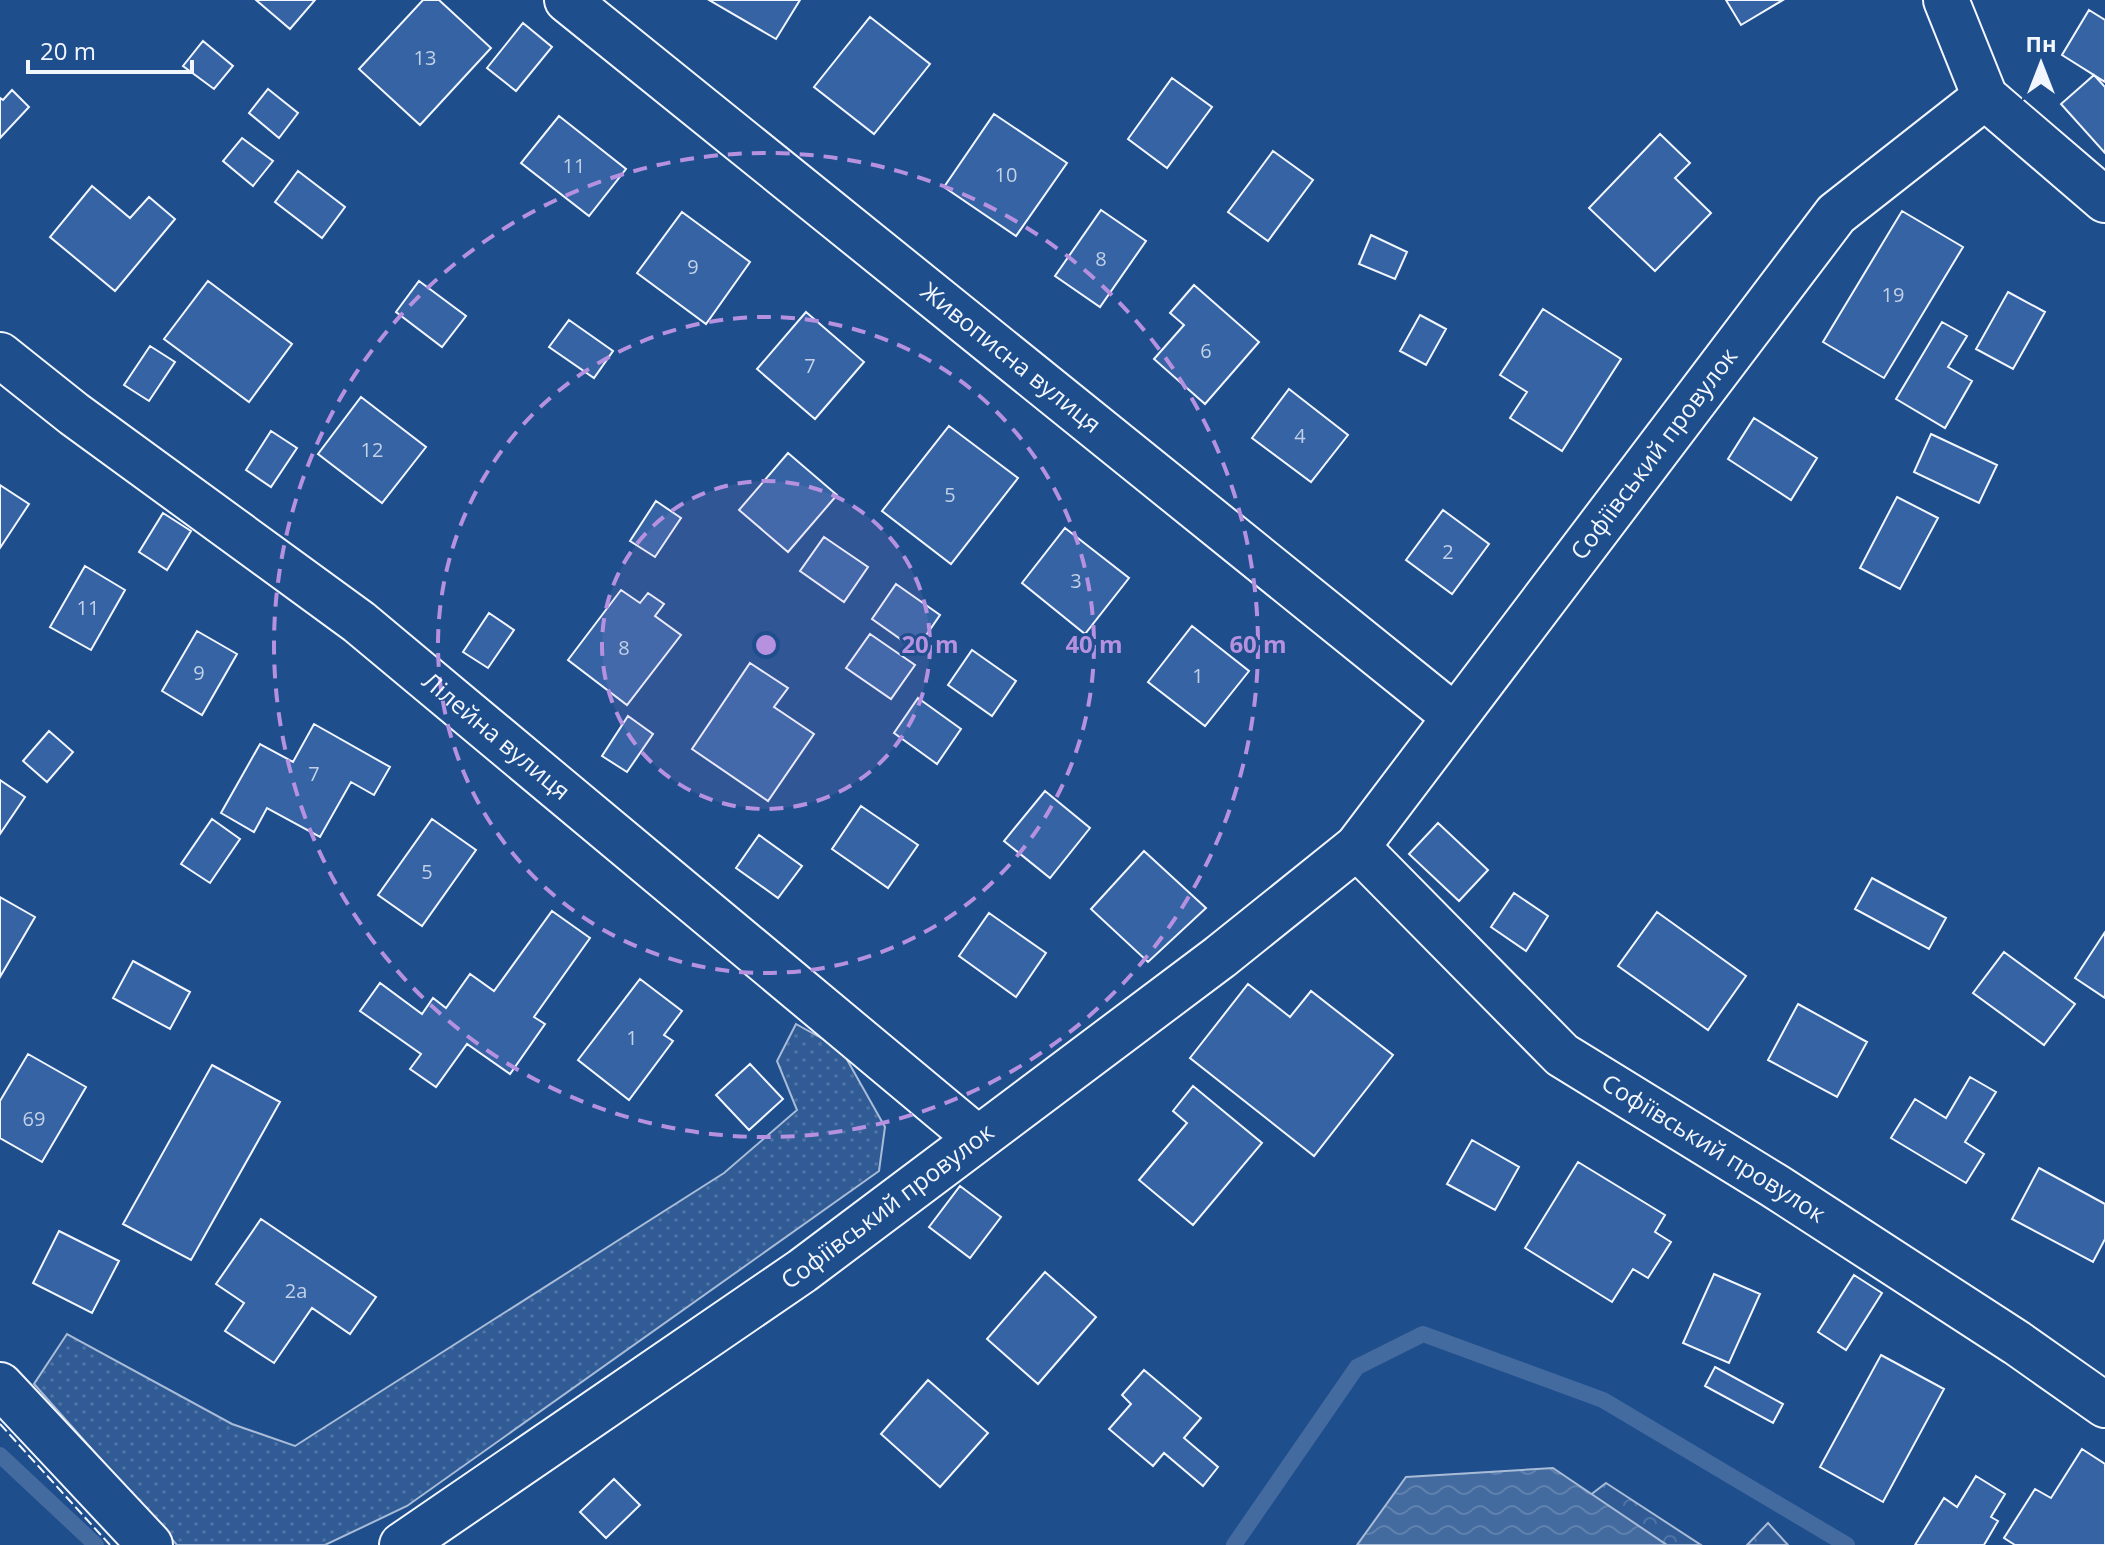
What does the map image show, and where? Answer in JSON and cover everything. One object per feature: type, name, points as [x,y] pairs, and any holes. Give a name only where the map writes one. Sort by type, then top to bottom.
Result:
[{"type":"street","name":"Живописна вулиця","points":[[567,0],[1454,716]]},
{"type":"street","points":[[1946,0],[1985,97],[2105,200]]},
{"type":"street","name":"Софіївський провулок","points":[[402,1545],[802,1271],[976,1137],[1220,957],[1357,847],[1836,214],[1985,97]]},
{"type":"street","name":"Лілейна вулиця","points":[[0,355],[74,414],[359,622],[976,1137]]},
{"type":"street","name":"Софіївський провулок","points":[[1357,847],[1562,1055],[1788,1194],[2017,1343],[2105,1405]]},
{"type":"street","points":[[0,1385],[150,1545]]},
{"type":"green space","points":[[796,1024],[841,1049],[885,1127],[879,1171],[407,1506],[325,1545],[177,1545],[34,1384],[67,1334],[232,1424],[295,1446],[724,1173],[797,1110],[777,1061]]},
{"type":"green space","points":[[1606,1483],[1701,1545],[1558,1545],[1550,1526]]},
{"type":"green space","points":[[1768,1523],[1788,1545],[1747,1545]]},
{"type":"water","points":[[1553,1468],[1667,1545],[1357,1545],[1406,1477]]},
{"type":"building","points":[[256,0],[315,0],[290,29]]},
{"type":"building","points":[[423,0],[439,0],[491,48],[420,125],[359,69]]},
{"type":"building","points":[[709,0],[800,0],[776,39]]},
{"type":"building","points":[[1726,0],[1783,0],[1741,25]]},
{"type":"building","points":[[2089,10],[2105,20],[2105,82],[2062,55]]},
{"type":"building","points":[[870,17],[930,64],[874,134],[814,87]]},
{"type":"building","points":[[523,23],[552,47],[516,91],[487,68]]},
{"type":"building","points":[[203,41],[233,66],[214,89],[183,66]]},
{"type":"building","points":[[2094,75],[2105,87],[2105,153],[2061,104]]},
{"type":"building","points":[[1172,78],[1212,107],[1167,168],[1128,139]]},
{"type":"building","points":[[268,89],[298,113],[279,138],[249,113]]},
{"type":"building","points":[[12,90],[29,107],[0,138],[0,98],[3,100]]},
{"type":"building","points":[[994,114],[1067,163],[1016,236],[944,187]]},
{"type":"building","points":[[559,116],[626,169],[589,216],[521,163]]},
{"type":"building","points":[[1660,134],[1690,163],[1675,178],[1711,213],[1655,271],[1589,208]]},
{"type":"building","points":[[242,138],[273,161],[253,186],[223,161]]},
{"type":"building","points":[[1273,151],[1313,180],[1268,241],[1228,212]]},
{"type":"building","points":[[298,171],[345,207],[322,238],[275,202]]},
{"type":"building","points":[[92,186],[130,218],[149,197],[175,219],[115,291],[50,237]]},
{"type":"building","points":[[1101,210],[1146,241],[1100,307],[1055,276]]},
{"type":"building","points":[[1902,211],[1963,247],[1884,378],[1823,342]]},
{"type":"building","points":[[682,212],[750,262],[706,324],[637,273]]},
{"type":"building","points":[[1371,235],[1407,252],[1395,279],[1359,264]]},
{"type":"building","points":[[208,281],[292,344],[249,402],[164,339]]},
{"type":"building","points":[[419,281],[466,316],[442,347],[396,312]]},
{"type":"building","points":[[1194,285],[1259,342],[1205,404],[1154,359],[1184,325],[1170,313]]},
{"type":"building","points":[[2008,292],[2045,312],[2013,369],[1976,349]]},
{"type":"building","points":[[1543,309],[1621,359],[1562,451],[1510,418],[1527,392],[1500,375]]},
{"type":"building","points":[[806,312],[864,362],[815,419],[757,369]]},
{"type":"building","points":[[1420,315],[1446,329],[1426,365],[1400,351]]},
{"type":"building","points":[[569,320],[613,351],[594,378],[549,347]]},
{"type":"building","points":[[1942,322],[1967,336],[1948,367],[1972,381],[1945,428],[1896,399]]},
{"type":"building","points":[[150,346],[175,362],[149,401],[124,385]]},
{"type":"building","points":[[1289,389],[1348,435],[1311,482],[1252,438]]},
{"type":"building","points":[[361,397],[426,447],[382,503],[318,454]]},
{"type":"building","points":[[1754,418],[1817,458],[1791,500],[1728,459]]},
{"type":"building","points":[[949,426],[1018,478],[951,564],[882,511]]},
{"type":"building","points":[[271,431],[297,448],[271,487],[246,470]]},
{"type":"building","points":[[1931,434],[1997,465],[1979,503],[1914,472]]},
{"type":"building","points":[[788,453],[837,495],[788,552],[739,510]]},
{"type":"building","points":[[0,485],[29,504],[0,548]]},
{"type":"building","points":[[1897,497],[1938,518],[1900,589],[1860,568]]},
{"type":"building","points":[[656,501],[681,518],[655,557],[630,541]]},
{"type":"building","points":[[1443,510],[1489,544],[1452,594],[1406,560]]},
{"type":"building","points":[[163,513],[191,531],[167,570],[139,552]]},
{"type":"building","points":[[1065,528],[1129,578],[1085,634],[1022,583]]},
{"type":"building","points":[[824,537],[868,567],[844,602],[800,571]]},
{"type":"building","points":[[85,566],[125,590],[91,650],[50,627]]},
{"type":"building","points":[[896,584],[940,615],[916,650],[872,619]]},
{"type":"building","points":[[621,590],[640,603],[648,593],[664,604],[655,616],[681,635],[627,705],[568,660]]},
{"type":"building","points":[[489,613],[514,630],[488,668],[463,652]]},
{"type":"building","points":[[1192,626],[1249,671],[1205,726],[1148,682]]},
{"type":"building","points":[[197,631],[237,654],[202,715],[162,691]]},
{"type":"building","points":[[870,634],[915,665],[891,699],[846,668]]},
{"type":"building","points":[[972,650],[1016,681],[992,716],[948,685]]},
{"type":"building","points":[[750,663],[788,688],[774,707],[814,734],[768,801],[692,749]]},
{"type":"building","points":[[918,698],[961,729],[937,764],[894,733]]},
{"type":"building","points":[[628,716],[653,734],[627,772],[602,756]]},
{"type":"building","points":[[314,724],[390,767],[374,795],[351,782],[320,837],[267,808],[254,832],[221,813],[260,744],[293,762]]},
{"type":"building","points":[[49,731],[73,752],[47,782],[23,761]]},
{"type":"building","points":[[0,780],[25,797],[0,834]]},
{"type":"building","points":[[1045,791],[1090,828],[1050,878],[1004,841]]},
{"type":"building","points":[[861,806],[918,845],[888,888],[832,849]]},
{"type":"building","points":[[212,819],[240,839],[210,883],[181,864]]},
{"type":"building","points":[[432,819],[476,850],[422,926],[378,895]]},
{"type":"building","points":[[1438,823],[1488,870],[1459,901],[1409,854]]},
{"type":"building","points":[[759,835],[802,866],[778,898],[736,868]]},
{"type":"building","points":[[1144,851],[1206,908],[1148,962],[1091,909]]},
{"type":"building","points":[[1872,878],[1946,918],[1929,949],[1855,909]]},
{"type":"building","points":[[1514,893],[1548,916],[1526,951],[1491,927]]},
{"type":"building","points":[[0,897],[35,917],[0,977]]},
{"type":"building","points":[[552,911],[590,938],[534,1017],[545,1024],[510,1074],[467,1044],[436,1087],[410,1069],[421,1054],[360,1011],[380,983],[422,1014],[433,998],[446,1008],[470,974],[494,991]]},
{"type":"building","points":[[1657,912],[1746,976],[1708,1030],[1618,966]]},
{"type":"building","points":[[989,913],[1046,953],[1016,997],[959,956]]},
{"type":"building","points":[[2105,932],[2105,998],[2075,978]]},
{"type":"building","points":[[2004,952],[2075,1004],[2044,1045],[1973,993]]},
{"type":"building","points":[[133,961],[190,992],[170,1029],[113,998]]},
{"type":"building","points":[[640,979],[682,1011],[664,1035],[673,1041],[629,1100],[578,1060]]},
{"type":"building","points":[[1248,984],[1290,1017],[1311,991],[1393,1055],[1314,1156],[1190,1058]]},
{"type":"building","points":[[1798,1004],[1867,1042],[1837,1097],[1768,1060]]},
{"type":"building","points":[[28,1054],[86,1087],[42,1162],[0,1138],[0,1101]]},
{"type":"building","points":[[750,1064],[783,1099],[749,1130],[716,1095]]},
{"type":"building","points":[[212,1065],[280,1102],[191,1260],[123,1224]]},
{"type":"building","points":[[1970,1077],[1996,1092],[1965,1142],[1984,1154],[1966,1183],[1891,1138],[1915,1099],[1946,1118]]},
{"type":"building","points":[[1193,1086],[1262,1143],[1193,1225],[1139,1180],[1187,1123],[1173,1111]]},
{"type":"building","points":[[1472,1140],[1519,1167],[1495,1210],[1447,1184]]},
{"type":"building","points":[[1578,1162],[1665,1215],[1655,1232],[1671,1242],[1648,1278],[1633,1269],[1612,1302],[1525,1248]]},
{"type":"building","points":[[2039,1168],[2105,1204],[2105,1239],[2093,1262],[2012,1219]]},
{"type":"building","points":[[960,1186],[1001,1217],[970,1258],[929,1227]]},
{"type":"building","points":[[261,1219],[376,1297],[350,1334],[312,1308],[274,1363],[225,1331],[244,1303],[216,1284]]},
{"type":"building","points":[[59,1231],[119,1261],[92,1313],[33,1283]]},
{"type":"building","points":[[1045,1272],[1096,1317],[1038,1384],[987,1339]]},
{"type":"building","points":[[1714,1274],[1760,1294],[1729,1363],[1683,1343]]},
{"type":"building","points":[[1854,1275],[1882,1293],[1846,1350],[1818,1332]]},
{"type":"building","points":[[1881,1355],[1944,1389],[1883,1502],[1820,1467]]},
{"type":"building","points":[[1715,1367],[1783,1404],[1773,1423],[1705,1386]]},
{"type":"building","points":[[1144,1370],[1201,1418],[1184,1438],[1218,1467],[1203,1486],[1164,1453],[1153,1466],[1109,1429],[1131,1404],[1122,1395]]},
{"type":"building","points":[[928,1380],[988,1433],[940,1487],[881,1434]]},
{"type":"building","points":[[2082,1449],[2105,1464],[2105,1545],[2015,1545],[2004,1538],[2035,1489],[2051,1498]]},
{"type":"building","points":[[1976,1476],[2005,1494],[1991,1517],[1998,1521],[1984,1545],[1915,1545],[1944,1498],[1957,1507]]},
{"type":"building","points":[[614,1479],[640,1505],[606,1538],[580,1512]]},
{"type":"waterway","points":[[1234,1545],[1357,1367],[1423,1334],[1603,1400],[1847,1545]]},
{"type":"waterway","points":[[0,1455],[96,1545]]},
{"type":"fence","points":[[0,1424],[110,1545]]}]
